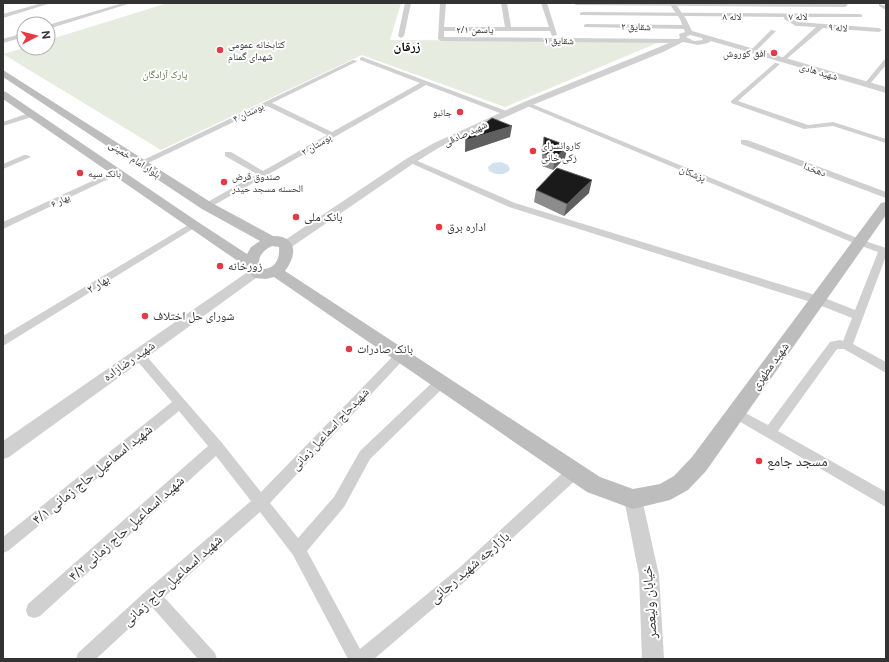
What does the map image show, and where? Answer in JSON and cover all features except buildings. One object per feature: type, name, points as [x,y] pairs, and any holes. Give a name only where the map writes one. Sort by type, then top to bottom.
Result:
[{"type":"main road","name":"بلوار امام خمینی","points":[[3,72],[207,206],[271,241]]},
{"type":"main road","name":"بلوار امام خمینی","points":[[5,98],[32,114],[253,268]]},
{"type":"main road","name":"شهید مطهری","points":[[633,499],[663,493],[681,483],[699,464],[886,206]]},
{"type":"main road","points":[[271,241],[286,245],[286,260],[276,272],[263,274],[253,268],[254,254],[258,248],[265,243],[271,241]]},
{"type":"main road","points":[[276,272],[594,485],[633,499]]},
{"type":"street","points":[[3,16],[48,3]]},
{"type":"street","points":[[56,25],[128,3]]},
{"type":"street","points":[[401,36],[408,3]]},
{"type":"street","points":[[442,28],[443,3]]},
{"type":"street","points":[[504,3],[508,29]]},
{"type":"street","points":[[544,3],[555,40]]},
{"type":"street","points":[[673,3],[682,17],[704,39]]},
{"type":"street","points":[[576,4],[844,4],[873,26],[886,26]]},
{"type":"street","points":[[770,4],[783,16]]},
{"type":"street","name":"لاله ۸","points":[[582,14],[682,17],[783,16]]},
{"type":"street","name":"لاله ۷","points":[[783,16],[860,16]]},
{"type":"street","name":"لاله ۹","points":[[783,16],[796,24],[880,30],[873,26]]},
{"type":"street","points":[[682,17],[684,35],[692,42]]},
{"type":"street","name":"شقایق ۲","points":[[586,26],[684,35]]},
{"type":"street","points":[[822,26],[733,102],[807,127],[833,124],[886,141]]},
{"type":"street","name":"یاسمن ۲/۱","points":[[442,28],[552,29]]},
{"type":"street","name":"شقایق ۱","points":[[442,28],[441,39],[555,40],[684,35]]},
{"type":"street","points":[[752,51],[773,31]]},
{"type":"street","points":[[660,50],[684,35],[704,39]]},
{"type":"street","points":[[3,41],[16,37]]},
{"type":"street","points":[[660,50],[704,39]]},
{"type":"street","name":"شهید هادی","points":[[704,39],[752,51],[780,62],[886,90]]},
{"type":"street","name":"شهید صادقی","points":[[286,245],[410,161],[437,145],[527,104],[660,50]]},
{"type":"street","name":"بوستان ۴","points":[[141,163],[358,60],[425,82]]},
{"type":"street","points":[[867,84],[886,61]]},
{"type":"street","points":[[425,82],[508,113]]},
{"type":"street","name":"بوستان ۲","points":[[207,206],[425,82]]},
{"type":"street","points":[[267,103],[332,135]]},
{"type":"street","name":"پزشکان","points":[[527,104],[859,242],[885,251]]},
{"type":"street","points":[[3,124],[32,114]]},
{"type":"street","name":"دهخدا","points":[[744,142],[886,195]]},
{"type":"street","points":[[228,154],[262,174]]},
{"type":"street","points":[[3,167],[27,157]]},
{"type":"street","points":[[410,161],[512,205],[818,300],[859,316]]},
{"type":"street","name":"بهار ۶","points":[[3,226],[117,173]]},
{"type":"street","name":"بهار ۲","points":[[3,342],[193,225]]},
{"type":"street","points":[[847,346],[885,251]]},
{"type":"street","name":"شهید رضازاده","points":[[3,451],[138,354],[253,268]]},
{"type":"street","points":[[770,432],[834,345],[840,344],[847,346],[886,368]]},
{"type":"street","points":[[138,354],[217,447],[298,550],[357,659]]},
{"type":"street","name":"شهیدحاج اسماعیل زمانی","points":[[261,502],[400,356]]},
{"type":"street","points":[[298,550],[339,502],[365,455],[441,382]]},
{"type":"street","name":"شهید اسماعیل حاج زمانی ۴/۱","points":[[3,546],[180,403]]},
{"type":"street","points":[[736,413],[886,500]]},
{"type":"street","name":"شهید اسماعیل حاج زمانی ۴/۲","points":[[34,610],[217,447]]},
{"type":"street","name":"بازارچه شهید رجائی","points":[[361,659],[464,573],[574,472]]},
{"type":"street","name":"خیابان ولیعصر","points":[[633,499],[649,575],[653,659]]},
{"type":"street","name":"شهید اسماعیل حاج زمانی","points":[[84,659],[153,596],[261,502]]},
{"type":"street","points":[[153,596],[209,659]]},
{"type":"green space","name":"پارک آزادگان","points":[[168,3],[401,3],[390,40],[662,41],[505,107],[362,55],[161,150],[3,54],[16,50],[16,56],[56,56],[56,38]]},
{"type":"water","points":[[501,162],[508,165],[510,170],[500,174],[489,171],[488,167],[493,163]]},
{"type":"place","name":"کتابخانه عمومی شهدای گمنام","points":[[220,50]]},
{"type":"place","name":"افق کوروش","points":[[774,53]]},
{"type":"place","name":"جانبو","points":[[460,112]]},
{"type":"place","name":"کاروانسرای زکی خانی","points":[[533,151]]},
{"type":"place","name":"بانک سپه","points":[[80,173]]},
{"type":"place","name":"صندوق قرض الحسنه مسجد حیدر","points":[[224,182]]},
{"type":"place","name":"بانک ملی","points":[[296,217]]},
{"type":"place","name":"اداره برق","points":[[439,227]]},
{"type":"place","name":"زورخانه","points":[[220,266]]},
{"type":"place","name":"شورای حل اختلاف","points":[[145,316]]},
{"type":"place","name":"بانک صادرات","points":[[349,349]]},
{"type":"place","name":"مسجد جامع","points":[[759,461]]},
{"type":"district","name":"زرقان","points":[[407,46]]}]
